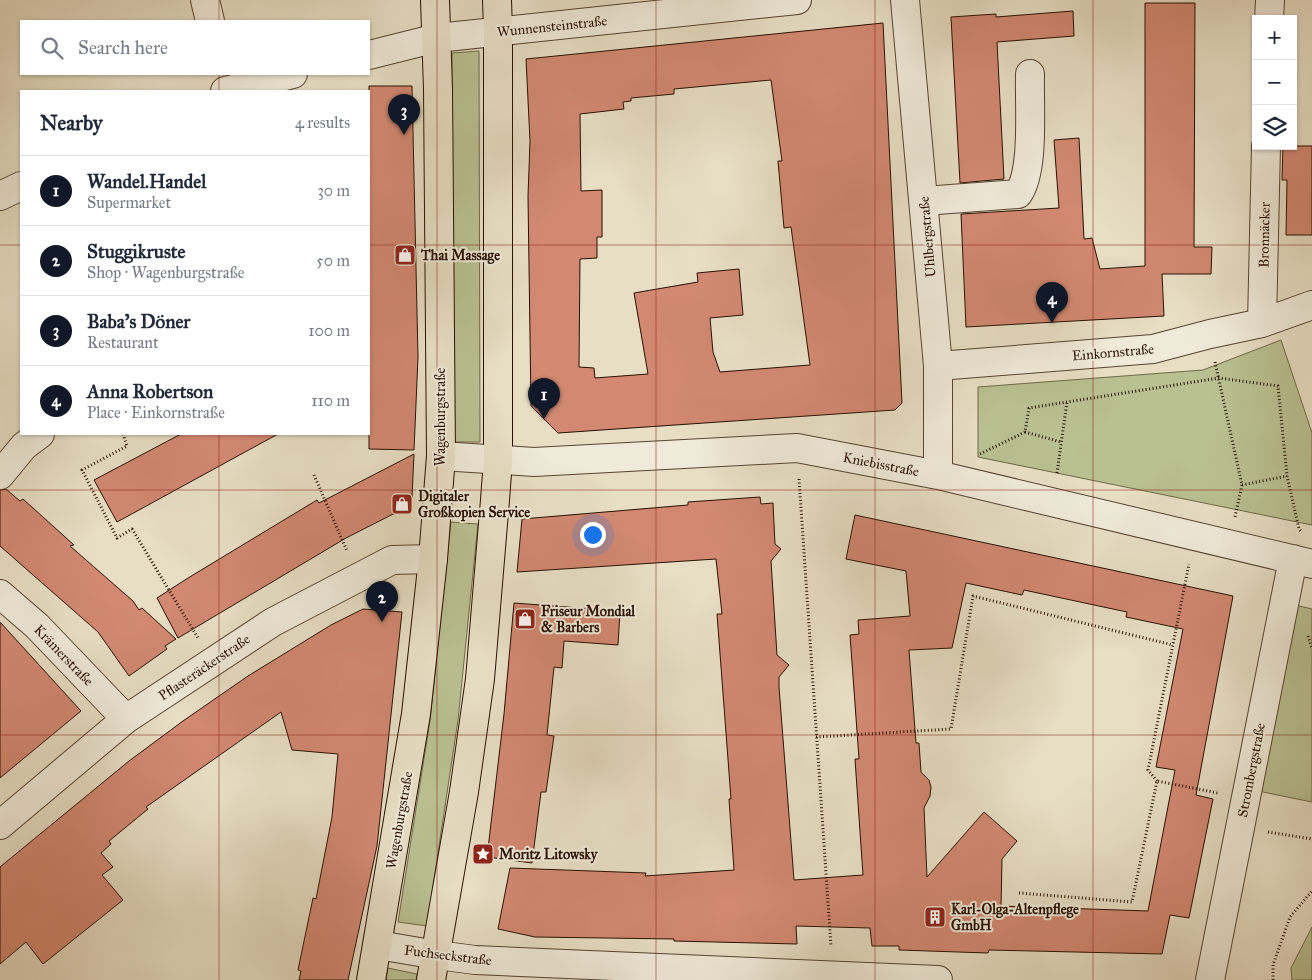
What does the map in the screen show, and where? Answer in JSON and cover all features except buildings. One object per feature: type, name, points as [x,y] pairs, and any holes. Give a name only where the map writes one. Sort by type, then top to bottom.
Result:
[{"type":"main road","name":"Wagenburgstraße","points":[[371,980],[416,714],[433,559],[441,456],[435,0]]},
{"type":"main road","points":[[434,968],[480,679],[498,460],[498,31],[496,0]]},
{"type":"street","points":[[206,0],[210,20]]},
{"type":"street","name":"Wunnensteinstraße","points":[[370,54],[437,38],[797,0]]},
{"type":"street","name":"Uhlbergstraße","points":[[905,0],[938,366],[938,475]]},
{"type":"street","points":[[1269,15],[1270,0]]},
{"type":"street","points":[[924,201],[1018,194],[1024,187],[1029,163],[1030,74]]},
{"type":"street","points":[[221,75],[224,90]]},
{"type":"street","points":[[228,90],[289,75]]},
{"type":"street","name":"Bronnäcker","points":[[1262,323],[1266,150]]},
{"type":"street","points":[[0,196],[20,186]]},
{"type":"street","name":"Einkornstraße","points":[[938,366],[1153,349],[1262,323],[1312,305]]},
{"type":"street","points":[[0,476],[24,446],[39,435]]},
{"type":"street","name":"Kniebisstraße","points":[[441,456],[534,462],[797,448],[938,475],[1303,562]]},
{"type":"street","name":"Pflasteräckerstraße","points":[[0,825],[126,719],[273,622],[392,560],[433,559]]},
{"type":"street","name":"Strombergstraße","points":[[1210,980],[1246,798],[1303,562]]},
{"type":"street","name":"Krämerstraße","points":[[0,594],[36,626],[126,719]]},
{"type":"street","name":"Fuchseckstraße","points":[[378,945],[434,968],[475,960],[696,975],[833,976],[938,980]]},
{"type":"path","points":[[1210,334],[1242,485],[1230,544]]},
{"type":"path","points":[[1025,432],[1029,408],[1219,378],[1278,386],[1287,476],[1299,529],[1306,536],[1303,562]]},
{"type":"path","points":[[1053,502],[1067,402]]},
{"type":"path","points":[[938,475],[1025,432],[1061,442]]},
{"type":"path","points":[[123,435],[126,446],[82,470],[117,538],[132,529],[212,662]]},
{"type":"path","points":[[797,448],[833,976]]},
{"type":"path","points":[[314,475],[358,577]]},
{"type":"path","points":[[1242,485],[1287,476]]},
{"type":"path","points":[[1194,536],[1148,770],[1157,781],[1246,798]]},
{"type":"path","points":[[816,737],[951,728],[973,596],[1173,645]]},
{"type":"path","points":[[1019,893],[1132,902],[1157,781]]},
{"type":"path","points":[[1240,828],[1312,839]]},
{"type":"path","points":[[1273,980],[1273,965],[1290,917],[1312,890]]},
{"type":"green space","points":[[479,51],[480,442],[453,442],[452,53]]},
{"type":"green space","points":[[1281,340],[1312,433],[1312,525],[978,457],[978,387],[1203,370]]},
{"type":"green space","points":[[451,522],[478,524],[458,720],[427,926],[398,922],[430,721]]},
{"type":"green space","points":[[1295,605],[1312,609],[1312,802],[1253,790]]},
{"type":"green space","points":[[1312,927],[1312,980],[1292,980],[1291,968]]},
{"type":"green space","points":[[388,968],[417,974],[416,980],[386,980]]},
{"type":"place","name":"Baba's Döner","points":[[404,135]]},
{"type":"place","name":"Thai Massage","points":[[405,255]]},
{"type":"place","name":"Anna Robertson","points":[[1052,323]]},
{"type":"place","name":"Wandel.Handel","points":[[544,419]]},
{"type":"place","name":"Digitaler Großkopien Service","points":[[402,504]]},
{"type":"place","name":"Friseur Mondial & Barbers","points":[[525,619]]},
{"type":"place","name":"Stuggikruste","points":[[382,622]]},
{"type":"place","name":"Moritz Litowsky","points":[[483,854]]},
{"type":"place","name":"Karl-Olga-Altenpflege GmbH","points":[[935,917]]}]
